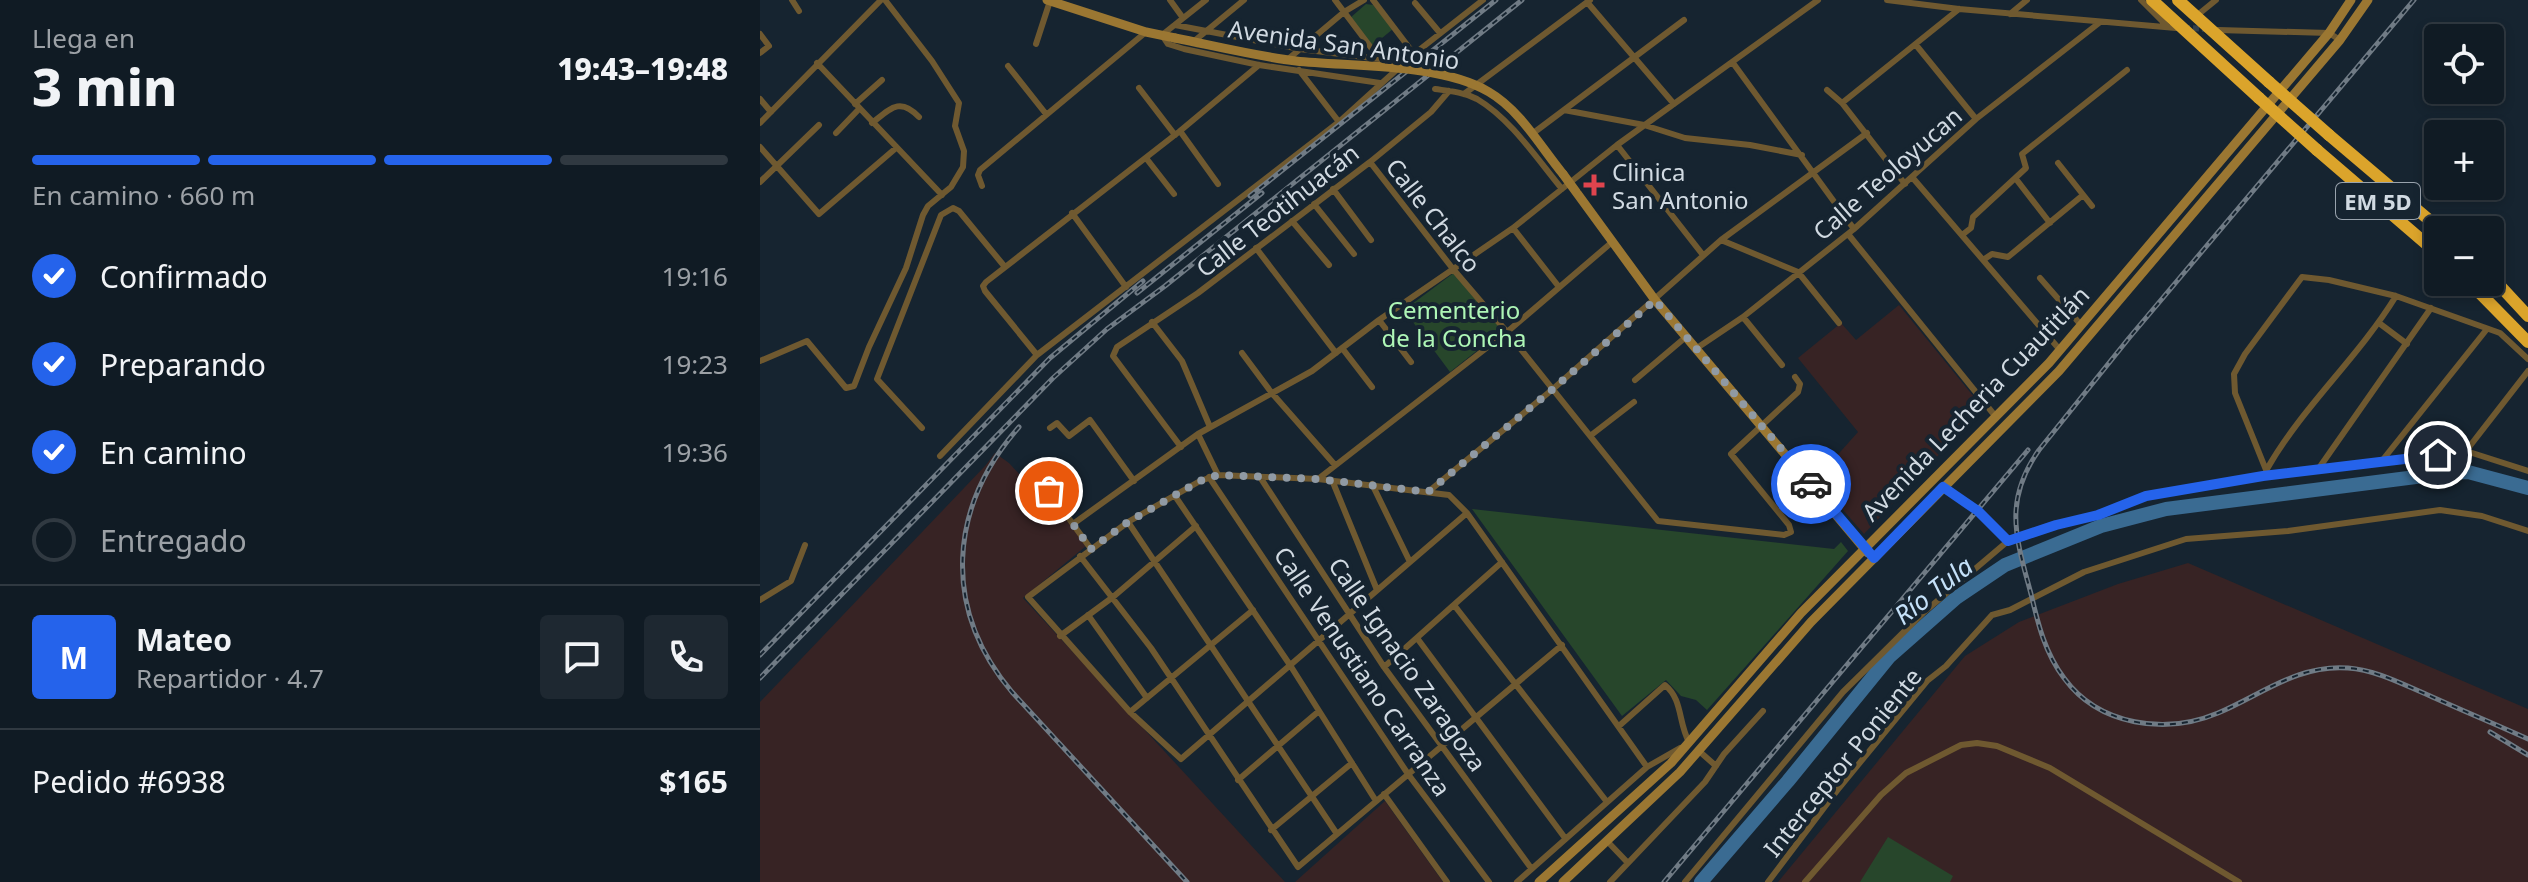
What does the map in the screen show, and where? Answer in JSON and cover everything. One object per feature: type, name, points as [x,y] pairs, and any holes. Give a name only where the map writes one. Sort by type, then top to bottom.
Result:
[{"type":"highway","name":"EM 5D","points":[[2152,0],[2317,150],[2424,242]]},
{"type":"highway","name":"EM 5D","points":[[2178,0],[2424,216]]},
{"type":"highway","points":[[2504,290],[2528,316]]},
{"type":"highway","points":[[2483,296],[2528,342]]},
{"type":"main road","name":"Avenida Lecheria Cuautitlán","points":[[1539,882],[1671,763],[1801,613],[2060,350],[2329,33],[2351,0]]},
{"type":"main road","name":"Avenida Lecheria Cuautitlán","points":[[1563,882],[1680,772],[1811,622],[2059,371],[2340,40],[2368,0]]},
{"type":"main road","name":"Avenida San Antonio","points":[[1049,1],[1146,32],[1175,38],[1293,60],[1455,78],[1501,99],[1563,174],[1566,186],[1655,300],[1874,558]]},
{"type":"main road","points":[[1552,882],[1572,873]]},
{"type":"street","points":[[792,0],[799,11]]},
{"type":"street","points":[[760,123],[883,0],[932,61],[959,103],[955,126],[965,160],[951,187],[928,206],[923,215],[906,268],[854,386],[846,388],[807,341],[760,361]]},
{"type":"street","points":[[1076,0],[1086,13]]},
{"type":"street","points":[[1170,0],[1183,18]]},
{"type":"street","points":[[1162,35],[1206,0]]},
{"type":"street","points":[[1184,49],[1244,0]]},
{"type":"street","points":[[1335,0],[1391,74]]},
{"type":"street","points":[[1278,67],[1344,12],[1364,0]]},
{"type":"street","points":[[1373,0],[1414,54]]},
{"type":"street","points":[[940,456],[1037,355],[1339,122],[1414,54],[1483,0]]},
{"type":"street","points":[[1073,524],[1198,434],[1312,371],[1379,320],[1513,228],[1617,145],[1818,0]]},
{"type":"street","points":[[1887,0],[2172,28],[2141,0]]},
{"type":"street","points":[[2010,14],[2027,0]]},
{"type":"street","points":[[2185,0],[2218,30],[2329,33],[2340,40]]},
{"type":"street","points":[[2200,13],[2216,0]]},
{"type":"street","points":[[1036,44],[1049,1]]},
{"type":"street","points":[[1464,94],[1589,1],[1674,104]]},
{"type":"street","points":[[1415,3],[1440,33]]},
{"type":"street","points":[[1842,103],[1959,9]]},
{"type":"street","points":[[1536,131],[1684,20]]},
{"type":"street","name":"Calle Teoloyucan","points":[[1697,348],[1743,317],[1851,231],[1976,119],[2099,23]]},
{"type":"street","name":"Avenida San Antonio","points":[[1175,25],[1300,49],[1380,59]]},
{"type":"street","points":[[982,186],[978,175],[980,170],[1146,32]]},
{"type":"street","points":[[760,34],[769,46],[760,53]]},
{"type":"street","name":"Avenida San Antonio","points":[[1162,35],[1168,44],[1184,49],[1259,65],[1380,83]]},
{"type":"street","points":[[1916,45],[1976,119]]},
{"type":"street","points":[[817,63],[942,195]]},
{"type":"street","points":[[1733,63],[1802,155],[1851,231],[1996,417]]},
{"type":"street","points":[[1037,355],[983,286],[1259,65]]},
{"type":"street","points":[[1008,66],[1046,114]]},
{"type":"street","points":[[1299,70],[1339,122]]},
{"type":"street","points":[[1962,235],[1971,228],[1973,217],[2027,166],[2022,154],[2127,70]]},
{"type":"street","points":[[836,133],[882,80]]},
{"type":"street","points":[[1139,88],[1218,184]]},
{"type":"street","name":"Avenida San Antonio","points":[[1435,89],[1464,94],[1486,106],[1566,186]]},
{"type":"street","points":[[1827,90],[1867,133],[1905,184]]},
{"type":"street","name":"Calle Teotihuacán","points":[[1181,447],[1113,356],[1117,347],[1198,293],[1370,162],[1431,112],[1449,91]]},
{"type":"street","points":[[760,99],[771,112]]},
{"type":"street","points":[[872,123],[894,107],[903,105],[919,117]]},
{"type":"street","points":[[1564,110],[1644,125],[1685,138],[1750,145],[1802,155]]},
{"type":"street","points":[[760,182],[819,125]]},
{"type":"street","points":[[1428,492],[1553,389],[1721,240],[1867,133]]},
{"type":"street","points":[[1617,145],[1703,255]]},
{"type":"street","points":[[760,147],[819,214],[896,148]]},
{"type":"street","points":[[1146,158],[1174,194]]},
{"type":"street","name":"Calle Chalco","points":[[1370,162],[1658,521],[1784,535],[1791,532],[1789,525],[1732,457],[1734,451],[1761,425]]},
{"type":"street","points":[[2058,163],[2092,206]]},
{"type":"street","points":[[1912,177],[2060,350]]},
{"type":"street","points":[[2016,179],[2050,223]]},
{"type":"street","points":[[1333,189],[1371,240]]},
{"type":"street","points":[[1983,260],[1992,254],[2008,257],[2083,195]]},
{"type":"street","points":[[1314,204],[1354,254]]},
{"type":"street","points":[[922,428],[877,379],[941,215],[953,208],[965,216],[1005,267]]},
{"type":"street","points":[[1072,213],[1126,287]]},
{"type":"street","points":[[1292,221],[1329,265]]},
{"type":"street","points":[[1513,228],[1559,287]]},
{"type":"street","points":[[1721,240],[1798,272],[1839,323]]},
{"type":"street","points":[[1318,479],[1507,332],[1611,243]]},
{"type":"street","points":[[1256,248],[1372,387]]},
{"type":"street","points":[[2265,473],[2235,393],[2234,374],[2299,279],[2306,276],[2318,278],[2396,296],[2431,308],[2500,333],[2528,359]]},
{"type":"street","points":[[2040,278],[2081,325]]},
{"type":"street","points":[[2265,473],[2279,448],[2379,323],[2396,296]]},
{"type":"street","points":[[2319,468],[2431,308]]},
{"type":"street","points":[[1743,317],[1782,365]]},
{"type":"street","points":[[1379,320],[1411,362]]},
{"type":"street","points":[[1152,322],[1182,361],[1210,427]]},
{"type":"street","points":[[2379,323],[2407,344]]},
{"type":"street","points":[[2381,462],[2487,329]]},
{"type":"street","points":[[1635,380],[1687,336]]},
{"type":"street","points":[[1242,353],[1271,392],[1335,465]]},
{"type":"street","points":[[2466,451],[2528,371]]},
{"type":"street","points":[[1761,425],[1798,392],[1800,384],[1795,377]]},
{"type":"street","points":[[1590,436],[1634,402]]},
{"type":"street","points":[[1050,428],[1057,423],[1069,436],[1090,420],[1134,481]]},
{"type":"street","points":[[1198,434],[1218,475]]},
{"type":"street","points":[[1685,882],[1843,692],[1923,613],[2008,541],[2098,515],[2146,496],[2265,473],[2466,451],[2528,471]]},
{"type":"street","points":[[1467,513],[1181,759],[1130,712],[1028,597],[1128,522],[1209,477],[1332,480],[1452,496],[1467,513],[1562,645],[1647,767]]},
{"type":"street","name":"Calle Venustiano Carranza","points":[[1209,477],[1408,774],[1489,882]]},
{"type":"street","name":"Calle Ignacio Zaragoza","points":[[1260,477],[1384,667],[1531,868]]},
{"type":"street","points":[[1332,480],[1377,590]]},
{"type":"street","points":[[1372,484],[1410,562]]},
{"type":"street","points":[[1943,487],[1978,511],[2008,541]]},
{"type":"street","points":[[1049,491],[1091,549]]},
{"type":"street","points":[[1175,496],[1290,665],[1376,801]]},
{"type":"street","name":"Interceptor Poniente","points":[[1768,882],[1908,705],[1992,615],[2010,610],[2084,572],[2186,539],[2288,531],[2440,510],[2482,516],[2528,531]]},
{"type":"street","points":[[1128,522],[1337,834]]},
{"type":"street","points":[[1060,636],[1113,597],[1196,526]]},
{"type":"street","points":[[760,600],[791,581],[805,545]]},
{"type":"street","points":[[1080,556],[1171,677],[1298,867],[1562,645]]},
{"type":"street","points":[[1384,667],[1502,562]]},
{"type":"street","points":[[1911,600],[1923,613]]},
{"type":"street","points":[[1454,605],[1607,802]]},
{"type":"street","points":[[1130,712],[1253,610]]},
{"type":"street","points":[[1088,615],[1147,698]]},
{"type":"street","points":[[1417,638],[1565,838]]},
{"type":"street","points":[[1517,882],[1647,767],[1688,743],[1677,698],[1665,685],[1619,726]]},
{"type":"street","points":[[1238,780],[1319,711]]},
{"type":"street","points":[[1610,882],[1705,782],[1763,711]]},
{"type":"street","points":[[1805,882],[1881,795],[1906,773],[1961,745],[1977,743],[1997,746],[2050,768],[2239,882]]},
{"type":"street","points":[[1699,751],[1716,766]]},
{"type":"street","points":[[1271,830],[1352,763]]},
{"type":"street","points":[[1384,794],[1447,882]]},
{"type":"street","points":[[1607,841],[1628,863]]},
{"type":"shaded area","points":[[1899,305],[1983,408],[1864,534],[1816,479],[1858,432],[1798,358],[1841,323],[1856,340]]},
{"type":"shaded area","points":[[995,453],[1009,463],[1045,502],[1051,499],[1086,546],[1023,598],[1285,882],[760,882],[760,702]]},
{"type":"shaded area","points":[[2188,563],[2528,709],[2528,882],[1778,882],[1965,656],[2019,622],[2118,584]]},
{"type":"shaded area","points":[[1385,801],[1443,882],[1295,882]]},
{"type":"green space","points":[[1366,4],[1373,5],[1393,29],[1371,47],[1350,18]]},
{"type":"green space","name":"Cementerio de la Concha","points":[[1455,272],[1503,330],[1450,372],[1404,310]]},
{"type":"green space","points":[[1472,509],[1834,549],[1841,542],[1848,551],[1707,710],[1696,700],[1681,696],[1666,680],[1622,716]]},
{"type":"green space","points":[[1888,837],[1953,876],[1950,882],[1860,882]]},
{"type":"waterway","name":"Río Tula","points":[[1701,882],[1889,657],[1956,598],[2005,565],[2101,526],[2166,509],[2447,473],[2468,472],[2528,488]]},
{"type":"tunnel","points":[[2184,28],[2209,29]]},
{"type":"railway","points":[[1250,196],[1496,0]]},
{"type":"railway","points":[[760,678],[1053,378],[1107,329],[1522,0]]},
{"type":"railway","points":[[2414,0],[2129,338],[2039,450],[2020,486],[2017,537],[2040,627],[2052,659],[2079,694],[2114,716],[2156,724],[2198,720],[2296,676],[2330,668],[2348,668],[2389,678],[2528,739]]},
{"type":"railway","points":[[1137,293],[1262,193]]},
{"type":"railway","points":[[760,655],[1050,358],[1143,281]]},
{"type":"railway","points":[[1019,427],[995,458],[978,491],[967,525],[963,559],[965,593],[974,627],[989,660],[1012,692],[1187,882]]},
{"type":"railway","points":[[1664,882],[2028,450]]},
{"type":"railway","points":[[2490,732],[2528,755]]},
{"type":"way so far","points":[[1049,491],[1091,549],[1128,522],[1200,481],[1218,475],[1318,479],[1428,492],[1655,300],[1811,484]]},
{"type":"place","name":"Clinica San Antonio","points":[[1594,185]]},
{"type":"route","points":[[1811,484],[1874,558],[1943,487],[1978,511],[2008,541],[2098,515],[2146,496],[2319,468],[2438,455]]}]
